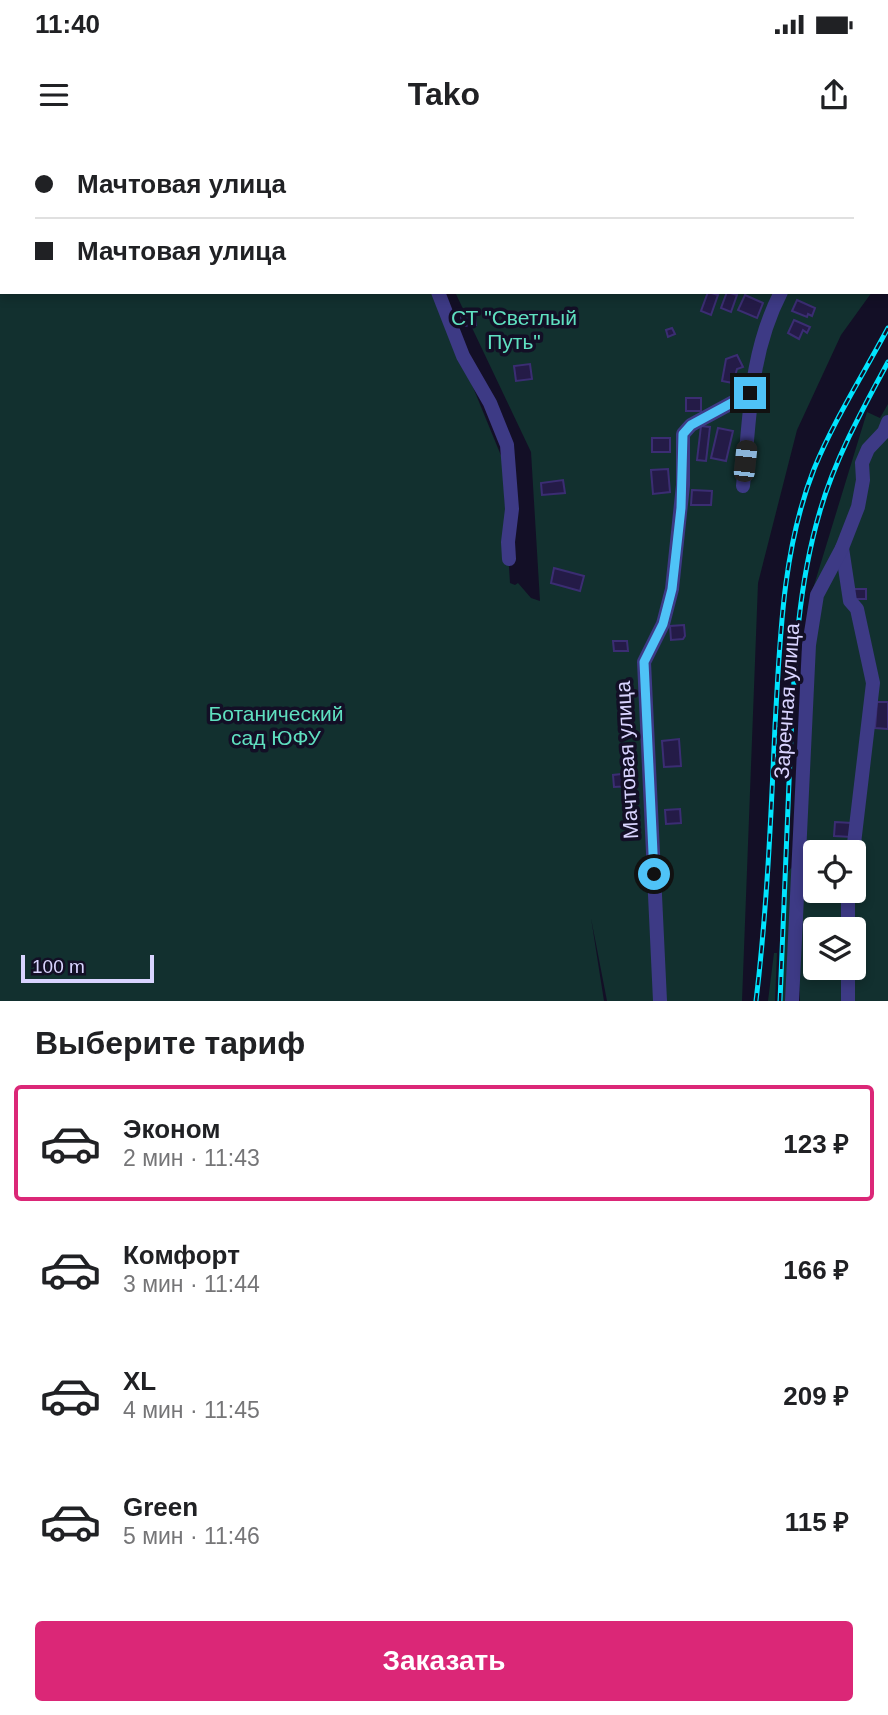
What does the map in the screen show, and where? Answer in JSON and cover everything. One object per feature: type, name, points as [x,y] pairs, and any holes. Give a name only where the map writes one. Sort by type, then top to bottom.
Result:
[{"type":"street","points":[[439,294],[463,356],[491,403],[507,445],[512,509],[509,559]]},
{"type":"street","points":[[743,486],[751,413],[750,393],[763,333],[780,294]]},
{"type":"street","name":"Мачтовая улица","points":[[660,1001],[644,662],[663,624],[672,589],[682,496],[683,434],[691,425],[750,393]]},
{"type":"street","name":"Заречная улица","points":[[792,1001],[809,645],[817,595],[842,548],[858,507],[863,480],[862,463],[868,449],[884,432],[888,422]]},
{"type":"street","points":[[842,548],[850,601],[857,609],[873,683],[854,840]]},
{"type":"street","points":[[848,980],[848,1001]]},
{"type":"green space","name":"Ботанический сад ЮФУ","points":[[0,294],[435,294],[502,458],[510,583],[518,583],[531,598],[540,601],[531,452],[456,294],[871,294],[841,335],[797,430],[758,583],[742,1001],[607,1001],[591,918],[604,1001],[0,1001]]},
{"type":"green space","points":[[888,404],[888,1001],[800,1001],[797,922],[812,592],[867,412],[880,418]]},
{"type":"green space","points":[[792,867],[791,1001],[782,1001],[787,873]]},
{"type":"green space","points":[[774,953],[777,953],[775,1001],[768,1001]]},
{"type":"building","points":[[707,294],[718,295],[711,315],[701,311]]},
{"type":"building","points":[[726,294],[737,295],[731,312],[721,308]]},
{"type":"building","points":[[745,295],[763,303],[757,318],[738,310]]},
{"type":"building","points":[[797,300],[815,308],[812,316],[808,314],[807,317],[792,311]]},
{"type":"building","points":[[474,312],[476,325],[462,326],[461,314]]},
{"type":"building","points":[[794,320],[810,327],[807,333],[803,330],[799,339],[788,333]]},
{"type":"building","points":[[672,328],[675,334],[668,337],[666,330]]},
{"type":"building","points":[[737,355],[743,367],[737,369],[733,383],[722,381],[726,359]]},
{"type":"building","points":[[530,364],[532,379],[516,381],[514,366]]},
{"type":"building","points":[[686,398],[701,398],[701,411],[686,411]]},
{"type":"building","points":[[701,426],[710,427],[706,461],[697,460]]},
{"type":"building","points":[[718,428],[733,431],[726,461],[711,458]]},
{"type":"building","points":[[652,438],[670,438],[670,452],[652,452]]},
{"type":"building","points":[[668,469],[670,492],[653,494],[651,470]]},
{"type":"building","points":[[563,480],[565,493],[542,495],[541,483]]},
{"type":"building","points":[[692,490],[712,491],[711,505],[691,505]]},
{"type":"building","points":[[554,568],[584,576],[580,591],[551,583]]},
{"type":"building","points":[[852,589],[866,589],[866,599],[852,599]]},
{"type":"building","points":[[684,625],[683,639],[671,640],[670,626]]},
{"type":"building","points":[[613,641],[627,641],[628,651],[614,651]]},
{"type":"building","points":[[877,702],[888,702],[888,729],[875,728]]},
{"type":"building","points":[[679,739],[681,766],[664,767],[662,741]]},
{"type":"building","points":[[630,773],[631,786],[614,787],[613,775]]},
{"type":"building","points":[[680,809],[681,823],[666,824],[665,810]]},
{"type":"building","points":[[835,822],[852,823],[852,837],[834,836]]},
{"type":"railway","points":[[756,1001],[768,863],[781,628],[795,531],[803,500],[822,451],[888,328]]},
{"type":"railway","points":[[780,1001],[793,695],[797,633],[806,572],[820,511],[833,473],[888,362]]},
{"type":"route","points":[[654,874],[644,662],[663,624],[672,589],[681,508],[683,434],[691,425],[750,393]]},
{"type":"park label","name":"СТ \"Светлый Путь\"","points":[[514,330]]}]
